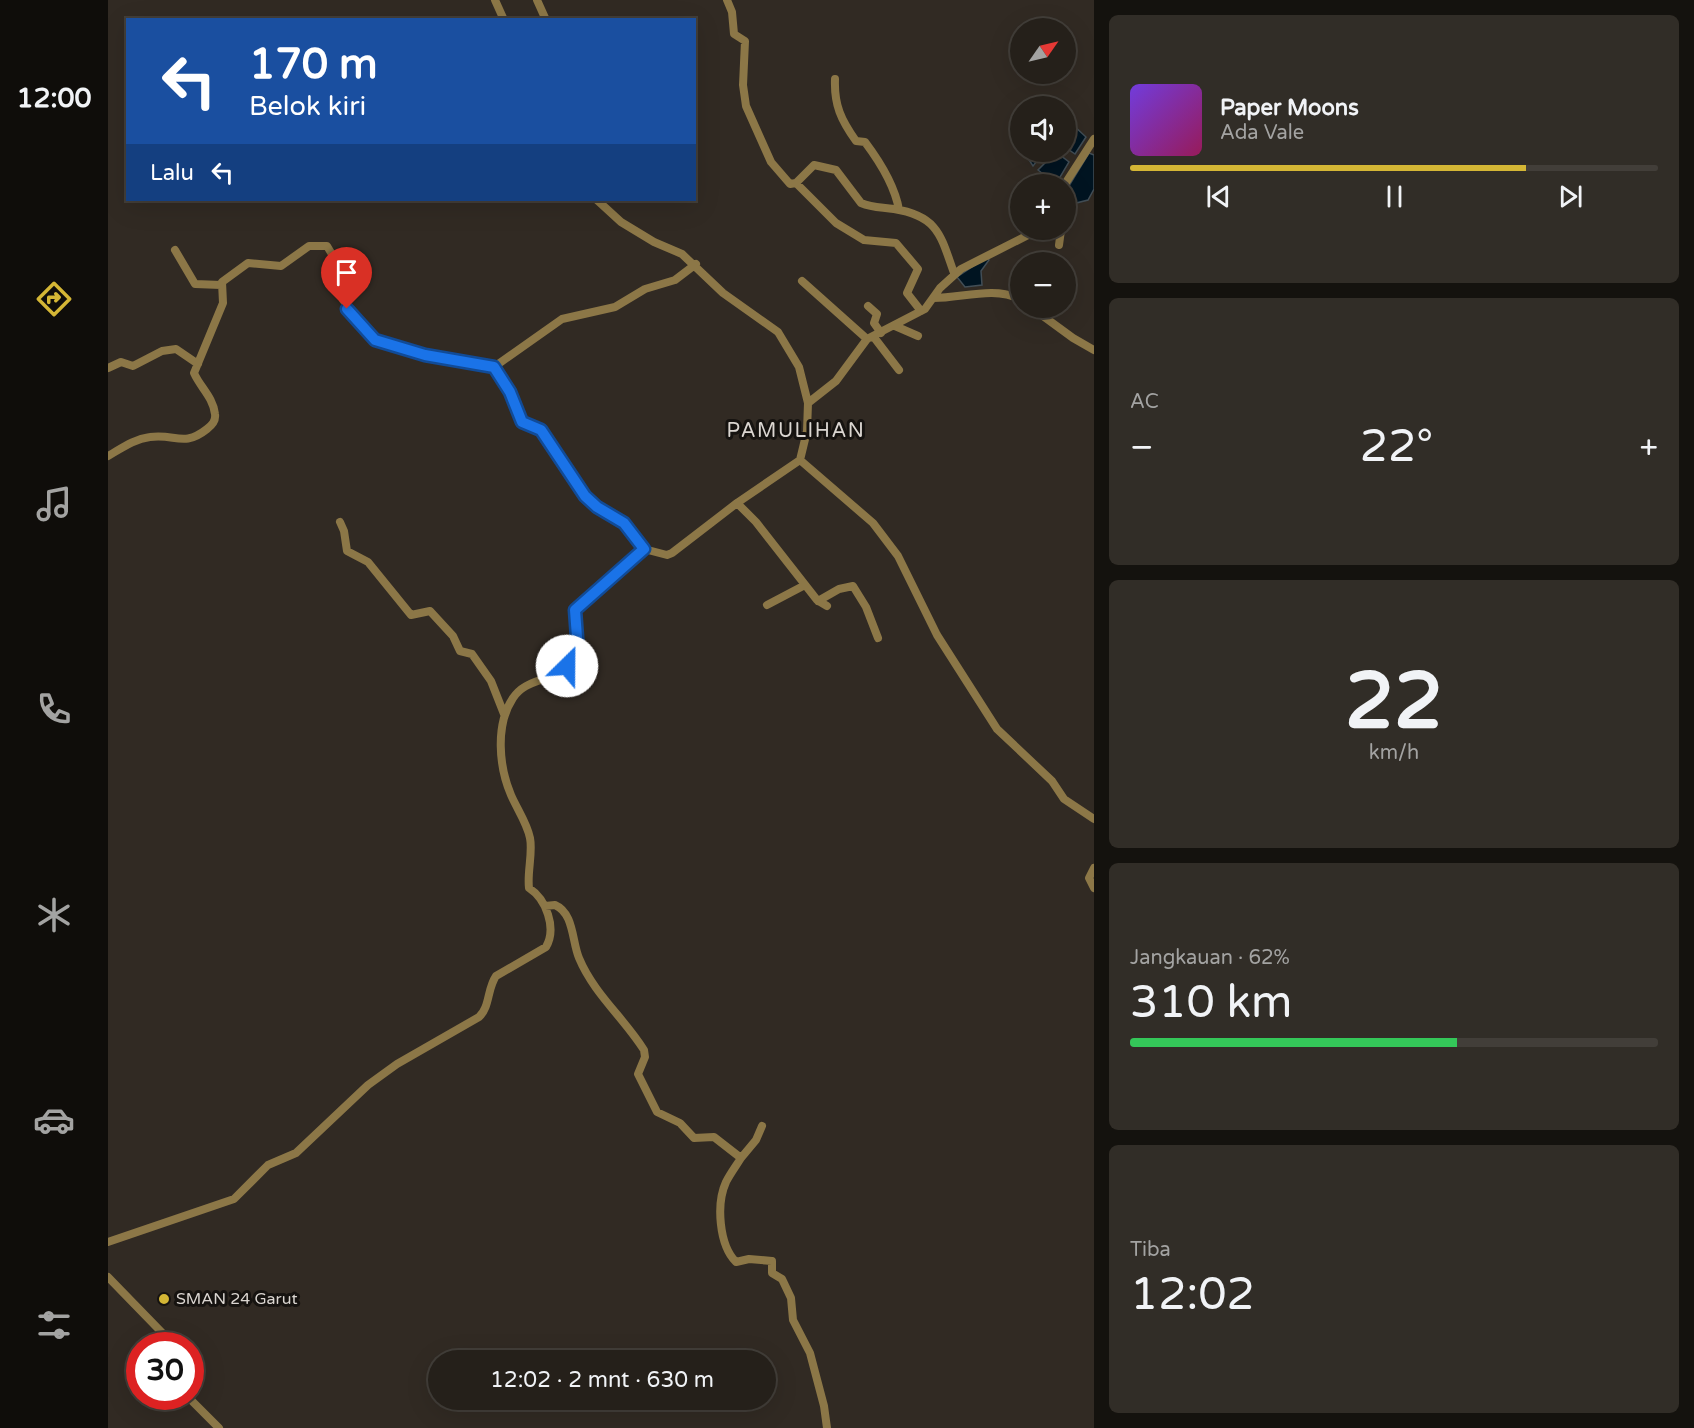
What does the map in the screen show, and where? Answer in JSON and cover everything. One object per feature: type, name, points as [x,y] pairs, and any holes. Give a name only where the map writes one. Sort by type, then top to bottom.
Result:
[{"type":"street","points":[[495,0],[503,18]]},
{"type":"street","points":[[530,0],[536,0],[545,18]]},
{"type":"street","points":[[728,0],[734,19],[734,34],[745,41],[743,85],[749,114],[778,173],[790,184],[796,183],[816,165],[838,171],[861,203],[898,210],[931,223],[946,245],[954,273]]},
{"type":"street","points":[[835,79],[836,106],[840,116],[856,141],[865,142],[880,164],[897,200],[898,210]]},
{"type":"street","points":[[1071,174],[1094,139]]},
{"type":"street","points":[[796,183],[836,223],[864,240],[880,243],[892,241],[906,253],[918,269],[908,293],[921,311]]},
{"type":"street","points":[[494,367],[510,392],[522,422],[541,430],[585,496],[597,507],[624,523],[644,549],[667,555],[672,553],[737,503],[800,460],[807,431],[808,403],[799,367],[778,332],[723,293],[696,264],[682,254],[654,242],[621,222],[598,201]]},
{"type":"street","points":[[808,403],[836,381],[874,336],[921,311],[954,273],[1018,240]]},
{"type":"street","points":[[1059,245],[1060,240]]},
{"type":"street","points":[[108,456],[134,441],[151,437],[187,440],[213,424],[215,413],[210,398],[194,373],[223,303],[221,285],[223,280],[244,264],[256,262],[281,266],[309,246],[323,244],[331,250],[343,300],[371,338],[425,355],[494,367],[562,319],[615,307],[645,289],[675,280],[696,264]]},
{"type":"street","points":[[175,250],[195,284],[221,285]]},
{"type":"street","points":[[802,281],[874,336],[900,370]]},
{"type":"street","points":[[934,298],[964,297],[994,292],[1010,296]]},
{"type":"street","points":[[868,306],[877,314],[874,336]]},
{"type":"street","points":[[1046,318],[1094,350]]},
{"type":"street","points":[[895,326],[918,336]]},
{"type":"street","points":[[108,368],[121,362],[133,366],[162,351],[176,349],[198,364]]},
{"type":"street","points":[[800,460],[873,522],[898,556],[936,635],[997,729],[1052,781],[1064,800],[1094,819]]},
{"type":"street","points":[[737,503],[756,522],[818,601],[827,606]]},
{"type":"street","points":[[108,1242],[234,1198],[268,1165],[296,1153],[330,1118],[378,1078],[397,1064],[479,1017],[486,1008],[490,984],[496,976],[546,947],[551,932],[545,906],[538,894],[529,888],[530,838],[511,794],[504,768],[501,738],[504,714],[495,687],[474,656],[460,651],[454,638],[430,611],[411,615],[368,562],[347,551],[344,531],[339,522]]},
{"type":"street","points":[[504,714],[520,690],[551,678],[567,666],[578,651],[575,610],[644,549]]},
{"type":"street","points":[[767,605],[805,585]]},
{"type":"street","points":[[818,601],[839,589],[853,586],[866,607],[878,638]]},
{"type":"street","points":[[1094,868],[1089,879],[1094,888]]},
{"type":"street","points":[[545,906],[555,905],[566,912],[578,955],[594,987],[642,1048],[645,1057],[638,1074],[654,1109],[659,1114],[680,1123],[694,1138],[714,1137],[741,1158]]},
{"type":"street","points":[[762,1126],[756,1140],[741,1158],[724,1190],[721,1219],[723,1243],[736,1262],[749,1259],[770,1259],[773,1274],[782,1279],[793,1305],[795,1326],[810,1353],[825,1406],[827,1428]]},
{"type":"street","points":[[108,1277],[161,1332]]},
{"type":"street","points":[[202,1410],[219,1428]]},
{"type":"water","points":[[1076,128],[1086,137],[1076,152]]},
{"type":"water","points":[[1089,153],[1094,155],[1094,189],[1088,200],[1076,203],[1076,174]]},
{"type":"water","points":[[1046,162],[1069,162],[1062,174],[1043,174],[1038,170]]},
{"type":"water","points":[[987,257],[989,260],[981,271],[982,285],[965,287],[957,277]]},
{"type":"place","name":"SMAN 24 Garut","points":[[164,1299]]},
{"type":"district","name":"PAMULIHAN","points":[[796,431]]},
{"type":"route","points":[[347,309],[367,334],[375,340],[425,355],[494,367],[494,371],[507,386],[517,415],[522,422],[529,427],[541,430],[585,496],[597,507],[624,523],[644,549],[575,610],[573,616],[579,642],[578,651],[567,666]]}]
